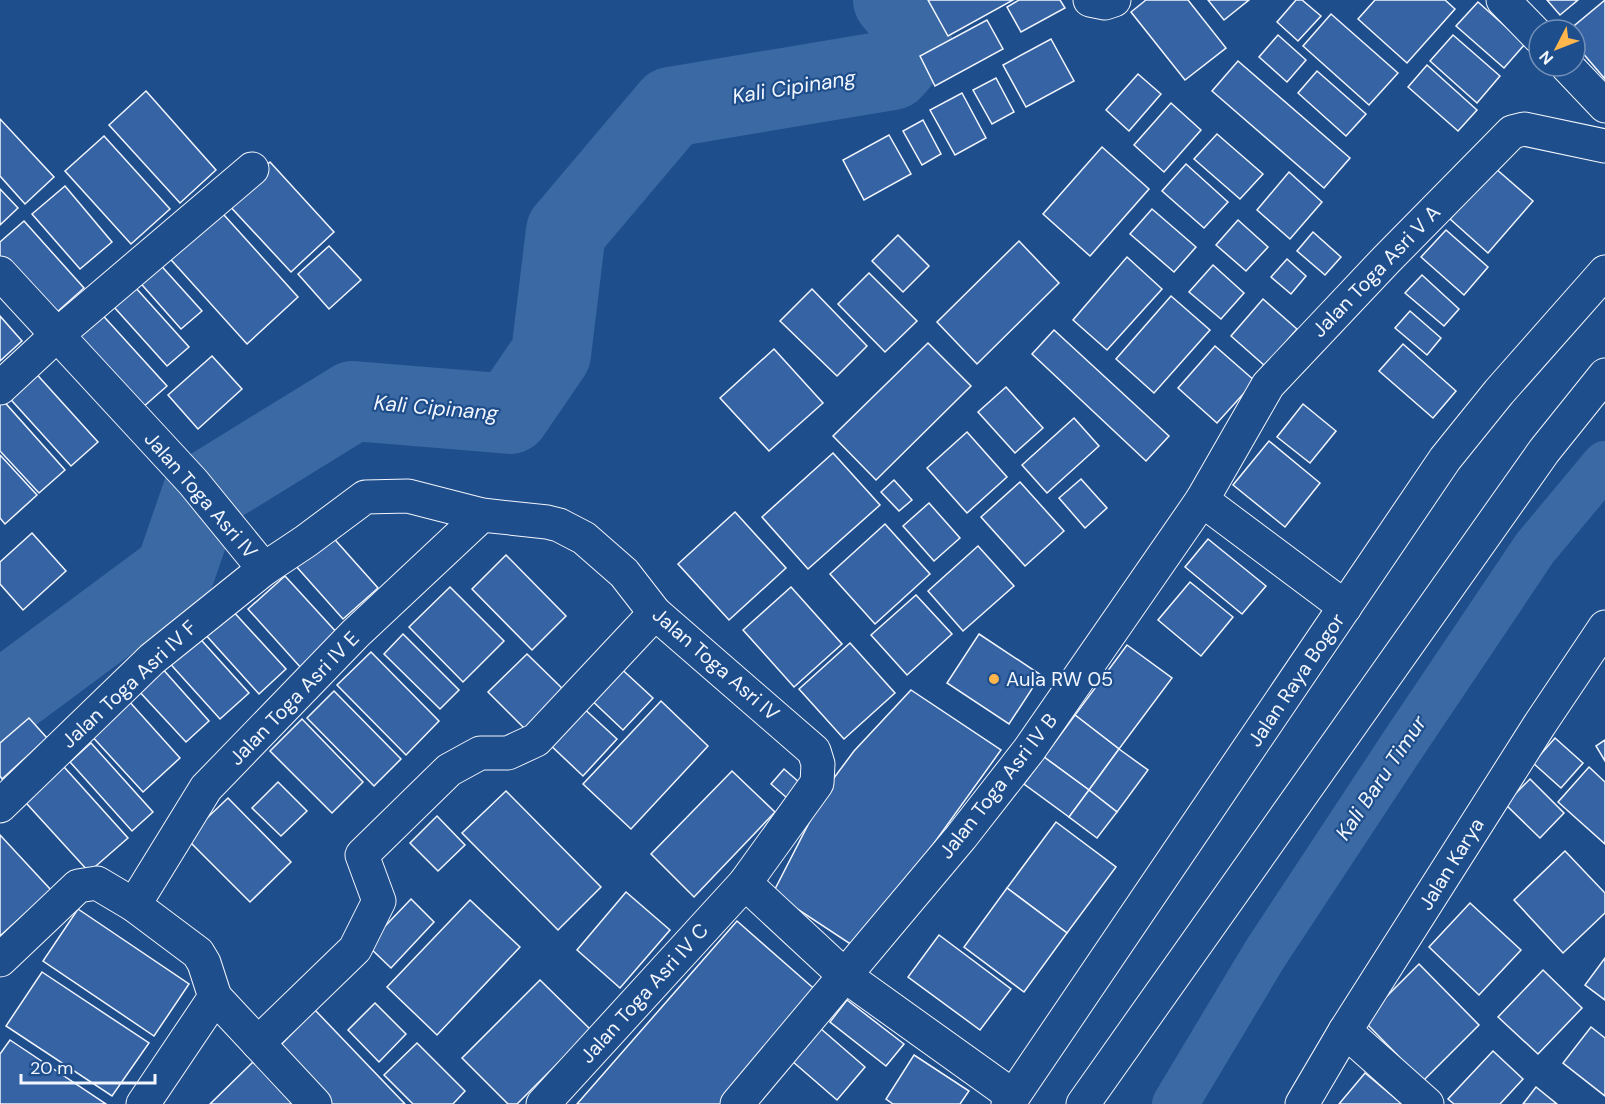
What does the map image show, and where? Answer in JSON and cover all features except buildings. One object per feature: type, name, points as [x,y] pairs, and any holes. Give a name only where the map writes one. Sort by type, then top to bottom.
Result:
[{"type":"main road","points":[[1090,0],[1105,3],[1114,0]]},
{"type":"main road","points":[[1503,0],[1527,25]]},
{"type":"main road","points":[[1578,78],[1605,106]]},
{"type":"main road","name":"Jalan Toga Asri V A","points":[[1202,500],[1268,385],[1507,137],[1515,130],[1524,129],[1605,146]]},
{"type":"main road","points":[[0,388],[57,335],[252,169]]},
{"type":"main road","name":"Jalan Raya Bogor","points":[[1010,1100],[1445,459],[1499,392],[1605,272]]},
{"type":"main road","name":"Jalan Toga Asri IV","points":[[0,273],[193,482],[264,569],[306,541],[364,497],[408,496],[482,515],[547,522],[574,531],[624,573],[655,613],[814,751],[818,764],[817,783],[745,883]]},
{"type":"main road","points":[[1083,1104],[1544,451],[1604,379]]},
{"type":"main road","points":[[1202,500],[1345,607]]},
{"type":"main road","name":"Jalan Toga Asri IV B","points":[[737,1104],[961,837],[1029,750],[1202,500]]},
{"type":"main road","name":"Jalan Toga Asri IV E","points":[[134,904],[206,788],[355,634],[482,515]]},
{"type":"main road","name":"Jalan Toga Asri IV F","points":[[0,806],[152,659],[264,569]]},
{"type":"main road","points":[[258,1043],[355,949],[379,901],[362,855],[449,770],[480,753],[507,753],[536,740],[655,613]]},
{"type":"main road","name":"Jalan Karya","points":[[1302,1104],[1344,1031],[1540,724],[1605,627]]},
{"type":"main road","points":[[0,960],[78,886],[97,883],[134,904],[198,953],[204,963],[215,997],[315,1104]]},
{"type":"main road","points":[[745,883],[844,975],[1010,1100]]},
{"type":"main road","name":"Jalan Toga Asri IV C","points":[[543,1104],[745,883]]},
{"type":"main road","points":[[143,1104],[215,997]]},
{"type":"main road","points":[[1344,1031],[1427,1104]]},
{"type":"waterway","name":"Kali Cipinang","points":[[0,702],[175,572],[202,494],[353,401],[510,414],[551,354],[566,231],[671,107],[892,70],[913,46],[907,17],[893,0]]},
{"type":"waterway","name":"Kali Baru Timur","points":[[1175,1104],[1265,954],[1535,548],[1605,464]]},
{"type":"place","name":"Aula RW 05","points":[[994,679]]}]
